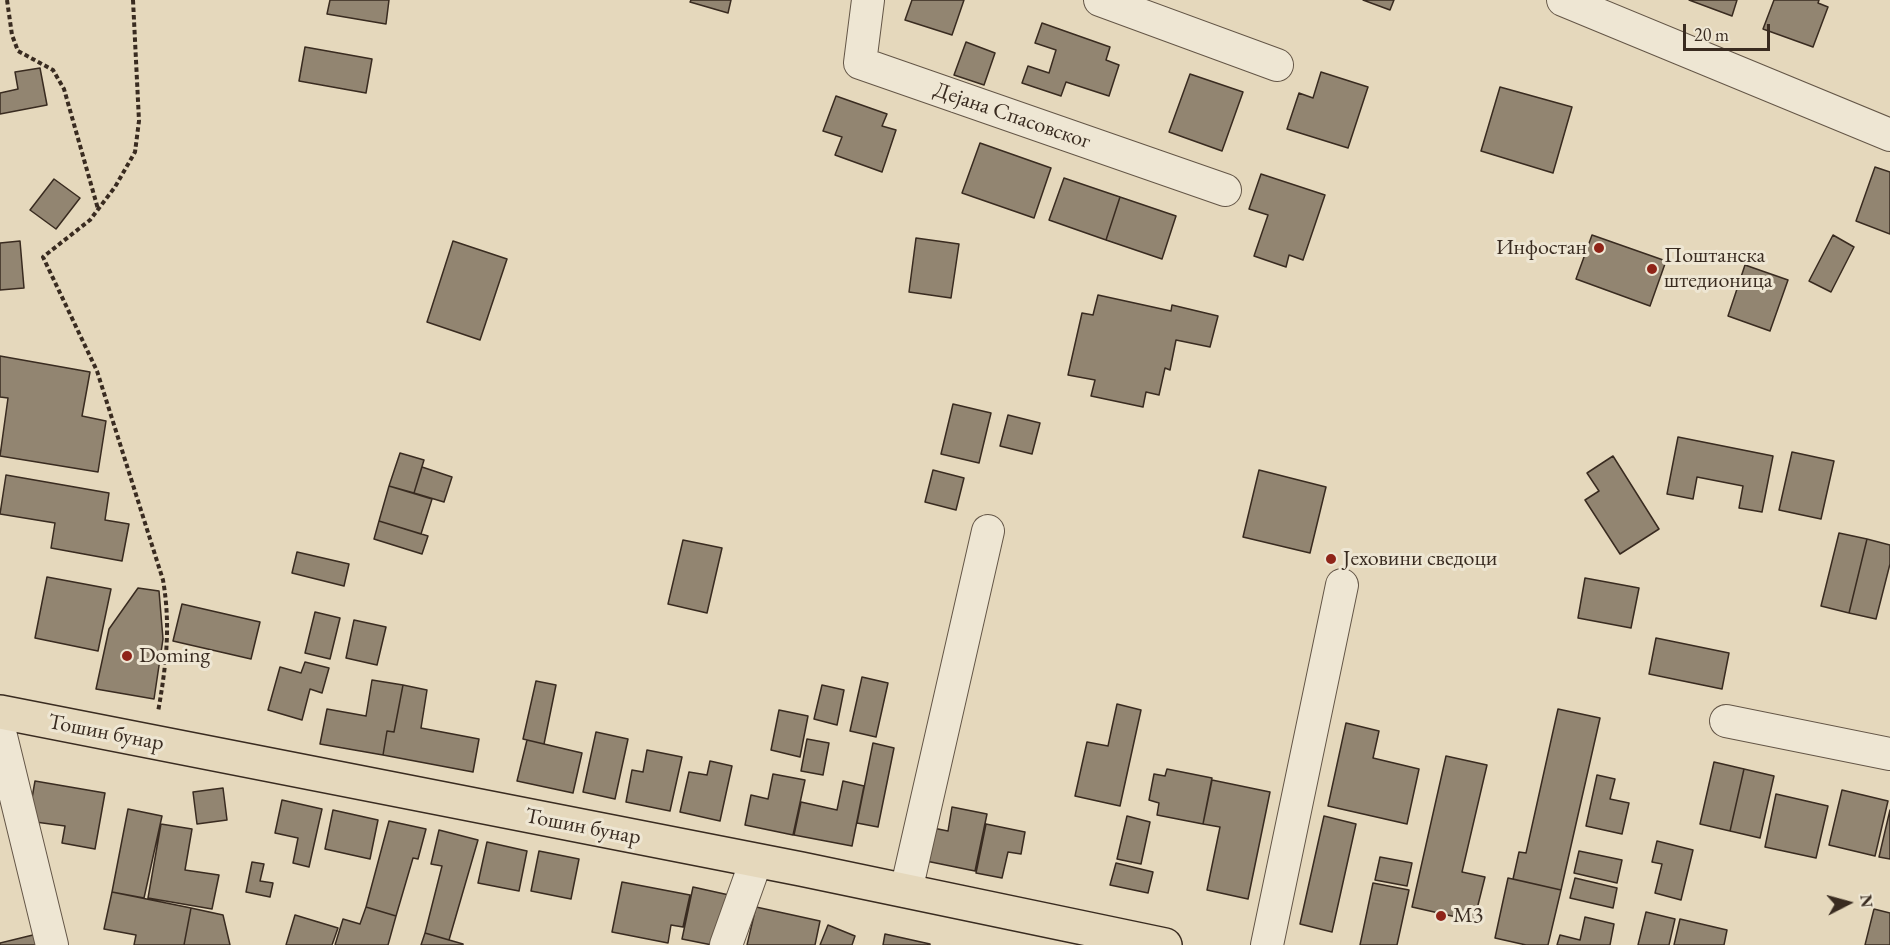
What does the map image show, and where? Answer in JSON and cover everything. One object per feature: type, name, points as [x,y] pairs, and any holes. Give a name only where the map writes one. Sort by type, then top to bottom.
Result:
[{"type":"main road","name":"Тошин бунар","points":[[0,712],[756,861],[1166,945]]},
{"type":"street","name":"Дејана Спасовског","points":[[868,0],[860,63],[1225,190]]},
{"type":"street","points":[[1100,0],[1277,65]]},
{"type":"street","points":[[1563,0],[1890,135]]},
{"type":"street","points":[[906,891],[988,531]]},
{"type":"street","points":[[1267,945],[1342,585]]},
{"type":"street","points":[[1726,721],[1890,754]]},
{"type":"street","points":[[0,732],[11,824],[52,945]]},
{"type":"street","points":[[726,945],[756,861]]},
{"type":"path","points":[[7,0],[12,36],[18,51],[53,70],[64,89],[98,209]]},
{"type":"path","points":[[133,0],[139,121],[135,152],[115,187],[90,220],[43,257],[97,371],[163,580],[168,611],[168,656],[153,742]]},
{"type":"building","points":[[330,0],[389,0],[386,24],[327,14]]},
{"type":"building","points":[[691,0],[731,0],[728,13],[690,2]]},
{"type":"building","points":[[912,0],[964,0],[952,35],[905,20]]},
{"type":"building","points":[[1363,0],[1394,0],[1390,10]]},
{"type":"building","points":[[1689,0],[1737,0],[1732,16]]},
{"type":"building","points":[[1774,0],[1819,0],[1818,3],[1828,7],[1813,47],[1763,29]]},
{"type":"building","points":[[1042,23],[1110,47],[1106,60],[1119,65],[1109,96],[1066,82],[1061,96],[1022,83],[1028,66],[1049,73],[1056,50],[1035,43]]},
{"type":"building","points":[[966,42],[995,53],[984,85],[954,75]]},
{"type":"building","points":[[305,47],[372,59],[366,93],[299,81]]},
{"type":"building","points":[[40,68],[47,105],[0,114],[0,93],[18,89],[15,72]]},
{"type":"building","points":[[1321,72],[1368,87],[1348,148],[1287,129],[1299,93],[1313,98]]},
{"type":"building","points":[[1190,74],[1243,92],[1222,151],[1169,132]]},
{"type":"building","points":[[1500,87],[1572,107],[1553,173],[1481,151]]},
{"type":"building","points":[[836,96],[887,114],[882,126],[896,130],[882,172],[835,155],[842,137],[823,131]]},
{"type":"building","points":[[980,143],[1051,168],[1034,218],[962,193]]},
{"type":"building","points":[[1875,167],[1890,172],[1890,234],[1856,221]]},
{"type":"building","points":[[1261,174],[1325,195],[1303,260],[1289,255],[1286,267],[1254,256],[1268,215],[1249,209]]},
{"type":"building","points":[[1064,178],[1120,197],[1106,240],[1049,220]]},
{"type":"building","points":[[54,179],[80,198],[56,229],[30,210]]},
{"type":"building","points":[[1120,197],[1176,216],[1162,259],[1106,240]]},
{"type":"building","points":[[1592,235],[1666,261],[1650,306],[1576,279]]},
{"type":"building","points":[[1833,235],[1854,247],[1831,292],[1809,281]]},
{"type":"building","points":[[916,238],[959,244],[951,298],[909,292]]},
{"type":"building","points":[[20,241],[24,288],[0,290],[0,243]]},
{"type":"building","points":[[453,241],[507,259],[480,340],[427,322]]},
{"type":"building","points":[[1745,265],[1788,280],[1770,331],[1728,316]]},
{"type":"building","points":[[1098,295],[1171,311],[1172,305],[1218,316],[1210,347],[1176,340],[1170,370],[1165,368],[1159,395],[1146,392],[1143,407],[1091,396],[1095,380],[1068,375],[1082,313],[1093,315]]},
{"type":"building","points":[[0,356],[90,372],[82,416],[106,421],[98,472],[0,456],[8,398],[0,397]]},
{"type":"building","points":[[953,404],[991,413],[979,463],[941,454]]},
{"type":"building","points":[[1008,415],[1040,423],[1032,454],[1000,446]]},
{"type":"building","points":[[1678,437],[1773,456],[1762,512],[1739,508],[1743,486],[1697,477],[1693,499],[1667,494]]},
{"type":"building","points":[[1792,452],[1834,461],[1821,519],[1779,510]]},
{"type":"building","points":[[400,453],[424,460],[414,493],[389,486]]},
{"type":"building","points":[[1613,456],[1659,529],[1620,554],[1585,500],[1599,491],[1587,473]]},
{"type":"building","points":[[422,467],[452,477],[444,502],[414,493]]},
{"type":"building","points":[[933,470],[964,478],[956,510],[925,502]]},
{"type":"building","points":[[1259,470],[1326,487],[1310,553],[1243,537]]},
{"type":"building","points":[[6,475],[109,493],[105,520],[129,524],[122,561],[51,548],[55,523],[0,514]]},
{"type":"building","points":[[389,486],[432,499],[421,534],[379,521]]},
{"type":"building","points":[[379,521],[428,536],[422,554],[374,539]]},
{"type":"building","points":[[1839,533],[1867,539],[1849,613],[1821,606]]},
{"type":"building","points":[[1867,539],[1890,545],[1890,564],[1876,619],[1849,613]]},
{"type":"building","points":[[683,540],[722,548],[707,613],[668,604]]},
{"type":"building","points":[[297,552],[349,564],[344,586],[292,573]]},
{"type":"building","points":[[47,577],[111,589],[98,651],[35,638]]},
{"type":"building","points":[[1585,578],[1639,588],[1631,628],[1578,618]]},
{"type":"building","points":[[138,588],[159,591],[163,639],[154,699],[96,689],[109,629]]},
{"type":"building","points":[[182,604],[260,622],[251,659],[173,641]]},
{"type":"building","points":[[315,612],[340,618],[330,659],[305,653]]},
{"type":"building","points":[[354,620],[386,627],[377,665],[346,658]]},
{"type":"building","points":[[1656,638],[1729,653],[1722,689],[1649,674]]},
{"type":"building","points":[[305,662],[329,668],[322,693],[310,689],[302,720],[268,710],[280,667],[301,673]]},
{"type":"building","points":[[862,677],[888,683],[876,737],[850,731]]},
{"type":"building","points":[[372,680],[403,685],[394,732],[387,731],[383,755],[320,744],[327,709],[366,716]]},
{"type":"building","points":[[536,681],[556,685],[544,744],[523,739]]},
{"type":"building","points":[[403,685],[427,690],[421,728],[479,739],[473,772],[383,755],[387,731],[394,732]]},
{"type":"building","points":[[822,685],[844,690],[837,725],[814,719]]},
{"type":"building","points":[[1117,704],[1141,710],[1120,806],[1075,796],[1087,742],[1108,746]]},
{"type":"building","points":[[1558,709],[1600,718],[1561,890],[1513,879],[1519,852],[1526,853]]},
{"type":"building","points":[[779,710],[808,716],[800,757],[771,750]]},
{"type":"building","points":[[1346,723],[1379,731],[1373,758],[1419,769],[1407,824],[1328,806]]},
{"type":"building","points":[[596,732],[628,739],[615,799],[583,792]]},
{"type":"building","points":[[807,739],[829,743],[823,775],[801,771]]},
{"type":"building","points":[[527,740],[582,753],[573,793],[517,781]]},
{"type":"building","points":[[873,743],[894,748],[878,827],[857,823]]},
{"type":"building","points":[[647,750],[682,757],[670,811],[626,802],[632,770],[643,772]]},
{"type":"building","points":[[1446,756],[1487,765],[1462,872],[1485,877],[1474,921],[1412,907]]},
{"type":"building","points":[[710,761],[732,766],[720,821],[680,812],[689,772],[707,775]]},
{"type":"building","points":[[1714,762],[1744,769],[1730,831],[1700,824]]},
{"type":"building","points":[[1167,769],[1212,778],[1203,824],[1157,815],[1159,803],[1149,800],[1154,774],[1165,776]]},
{"type":"building","points":[[1744,769],[1774,776],[1760,838],[1730,831]]},
{"type":"building","points":[[773,774],[805,780],[793,835],[745,825],[751,795],[768,799]]},
{"type":"building","points":[[1597,775],[1615,779],[1610,799],[1629,803],[1622,834],[1586,826]]},
{"type":"building","points":[[1212,780],[1270,792],[1248,899],[1207,890],[1220,827],[1203,824]]},
{"type":"building","points":[[35,781],[105,793],[95,849],[62,843],[65,826],[28,821]]},
{"type":"building","points":[[843,781],[864,786],[852,846],[794,835],[801,802],[837,810]]},
{"type":"building","points":[[223,788],[227,820],[197,824],[193,792]]},
{"type":"building","points":[[1842,790],[1888,801],[1875,856],[1829,845]]},
{"type":"building","points":[[1776,794],[1828,806],[1816,858],[1765,847]]},
{"type":"building","points":[[282,800],[322,809],[309,867],[293,863],[298,838],[275,833]]},
{"type":"building","points":[[952,807],[987,814],[975,871],[926,861],[933,828],[948,831]]},
{"type":"building","points":[[128,809],[162,816],[144,898],[112,892]]},
{"type":"building","points":[[333,810],[378,820],[370,859],[325,849]]},
{"type":"building","points":[[1890,810],[1890,859],[1879,857]]},
{"type":"building","points":[[1127,816],[1150,822],[1141,864],[1117,859]]},
{"type":"building","points":[[1324,816],[1356,824],[1332,932],[1300,924]]},
{"type":"building","points":[[389,821],[426,829],[418,859],[413,858],[396,916],[366,907]]},
{"type":"building","points":[[161,824],[192,829],[185,870],[219,875],[212,909],[148,898]]},
{"type":"building","points":[[986,824],[1025,832],[1021,854],[1008,852],[1002,878],[976,873]]},
{"type":"building","points":[[439,830],[478,840],[449,940],[425,933],[442,866],[431,864]]},
{"type":"building","points":[[1657,841],[1693,850],[1681,900],[1655,893],[1662,864],[1652,862]]},
{"type":"building","points":[[487,842],[527,851],[519,891],[478,883]]},
{"type":"building","points":[[539,851],[579,859],[571,899],[531,891]]},
{"type":"building","points":[[1579,851],[1622,860],[1617,883],[1574,873]]},
{"type":"building","points":[[1380,857],[1412,863],[1407,886],[1375,880]]},
{"type":"building","points":[[252,862],[264,864],[260,881],[273,883],[270,897],[246,892]]},
{"type":"building","points":[[1116,863],[1153,872],[1148,893],[1110,885]]},
{"type":"building","points":[[1508,878],[1561,890],[1548,945],[1526,945],[1495,938]]},
{"type":"building","points":[[1575,878],[1617,888],[1613,908],[1570,898]]},
{"type":"building","points":[[622,882],[690,895],[683,927],[671,925],[668,943],[612,932]]},
{"type":"building","points":[[1373,883],[1409,890],[1397,945],[1360,945]]},
{"type":"building","points":[[693,887],[729,895],[712,945],[682,939]]},
{"type":"building","points":[[112,892],[191,908],[184,945],[134,945],[136,935],[104,929]]},
{"type":"building","points":[[366,907],[396,916],[388,945],[335,945],[343,919],[360,924]]},
{"type":"building","points":[[756,907],[820,921],[815,945],[747,945]]},
{"type":"building","points":[[191,908],[223,915],[230,945],[184,945]]},
{"type":"building","points":[[1874,909],[1890,913],[1890,945],[1865,945]]},
{"type":"building","points":[[1646,912],[1675,919],[1669,945],[1638,945]]},
{"type":"building","points":[[295,915],[338,928],[332,945],[286,945]]},
{"type":"building","points":[[1585,917],[1614,924],[1610,945],[1557,945],[1560,935],[1580,940]]},
{"type":"building","points":[[1680,919],[1727,930],[1724,945],[1674,945]]},
{"type":"building","points":[[828,925],[855,936],[852,945],[820,945]]},
{"type":"building","points":[[425,933],[463,944],[463,945],[421,945]]},
{"type":"building","points":[[37,934],[40,945],[0,945],[0,943]]},
{"type":"building","points":[[885,934],[930,944],[930,945],[883,945]]},
{"type":"place","name":"Инфостан","points":[[1599,248]]},
{"type":"place","name":"Поштанска штедионица","points":[[1652,269]]},
{"type":"place","name":"Јеховини сведоци","points":[[1331,559]]},
{"type":"place","name":"Doming","points":[[127,656]]},
{"type":"place","name":"М3","points":[[1441,916]]}]
